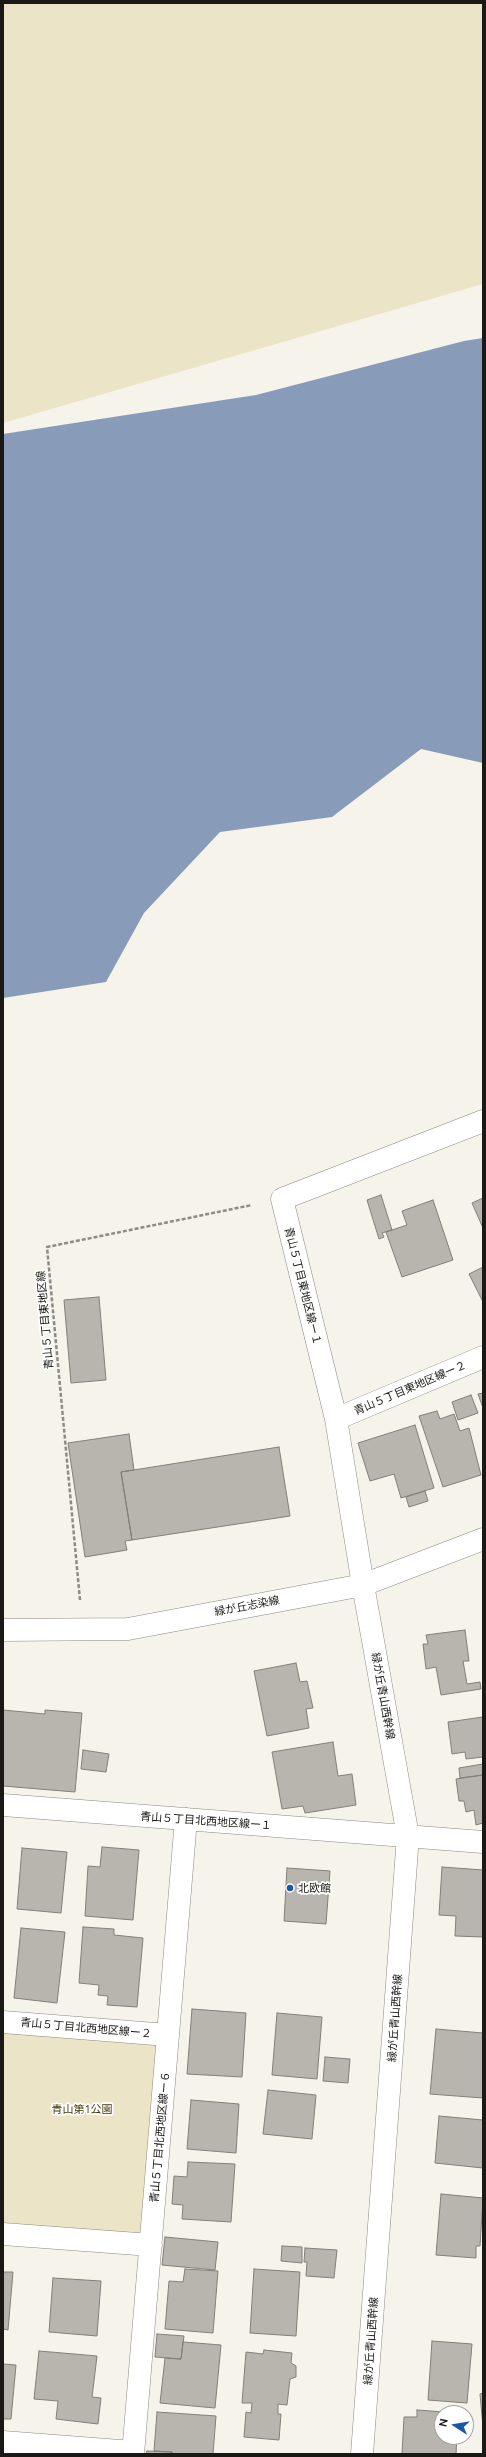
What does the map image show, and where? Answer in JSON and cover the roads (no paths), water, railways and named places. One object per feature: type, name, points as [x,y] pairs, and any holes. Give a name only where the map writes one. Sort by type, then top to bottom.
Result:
[{"type":"street","name":"青山５丁目東地区線ー１","points":[[363,1585],[336,1419],[282,1199],[483,1121]]},
{"type":"street","name":"青山５丁目東地区線ー２","points":[[336,1419],[483,1357]]},
{"type":"street","name":"緑が丘志染線","points":[[3,1630],[128,1629],[363,1585],[483,1539]]},
{"type":"street","name":"緑が丘青山西幹線","points":[[362,2454],[408,1836],[363,1585]]},
{"type":"street","name":"青山５丁目北西地区線ー１","points":[[3,1805],[483,1842]]},
{"type":"street","name":"青山５丁目北西地区線ー６","points":[[133,2453],[186,1819]]},
{"type":"street","name":"青山５丁目北西地区線ー２","points":[[3,2022],[168,2035]]},
{"type":"street","points":[[3,2234],[151,2245]]},
{"type":"street","points":[[3,2442],[133,2453]]},
{"type":"water","points":[[483,338],[483,763],[421,749],[332,817],[220,832],[144,913],[106,982],[3,998],[3,434],[256,395],[464,341]]},
{"type":"place","name":"北欧館","points":[[290,1888]]},
{"type":"park label","name":"青山第1公園","points":[[82,2109]]}]
